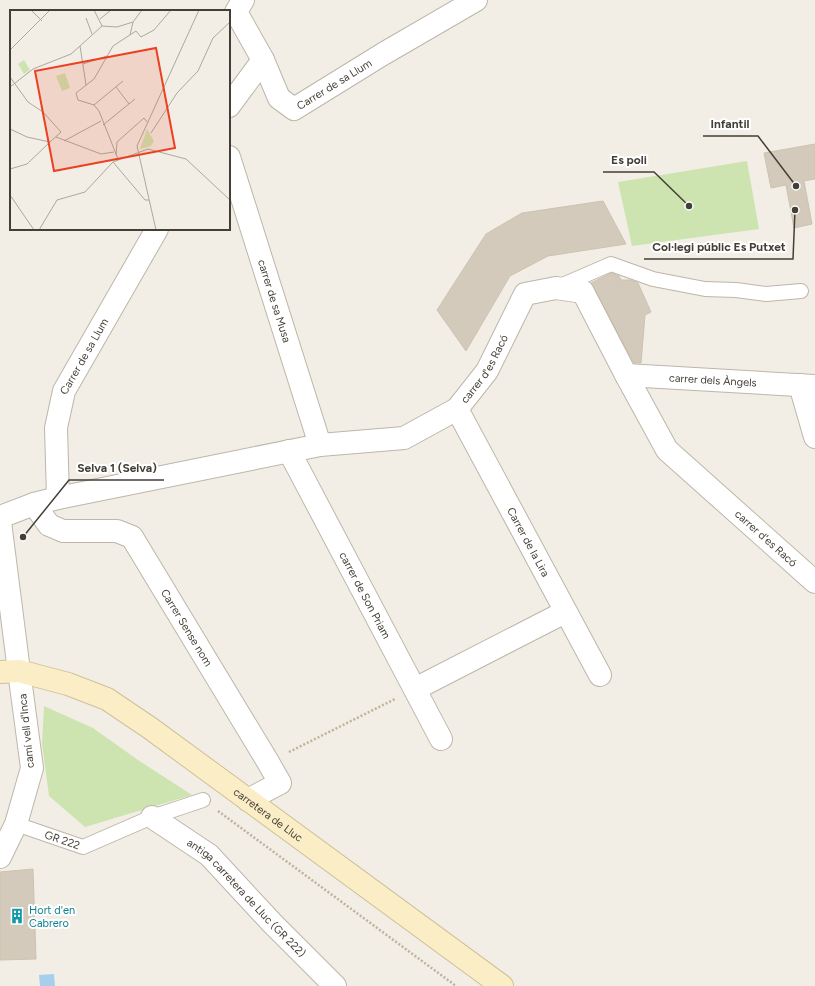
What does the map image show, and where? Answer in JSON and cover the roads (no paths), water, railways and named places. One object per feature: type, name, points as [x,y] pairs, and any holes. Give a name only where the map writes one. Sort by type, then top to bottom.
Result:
[{"type":"main road","name":"carretera de Lluc","points":[[10,672],[68,684],[107,699],[150,728],[502,986]]},
{"type":"street","name":"Carrer de sa Llum","points":[[263,60],[279,98],[294,109],[383,54],[476,0]]},
{"type":"street","points":[[230,105],[263,60],[234,4]]},
{"type":"street","name":"carrer de sa Musa","points":[[230,160],[320,445]]},
{"type":"street","name":"Carrer de sa Llum","points":[[58,498],[56,428],[64,391],[156,230]]},
{"type":"street","name":"carrer d'es Racó","points":[[0,517],[34,504],[58,498],[289,451],[320,445],[404,438],[457,409],[487,371],[525,294],[556,288],[583,292],[667,450],[815,582]]},
{"type":"street","name":"carrer dels Àngels","points":[[626,375],[807,385],[815,436]]},
{"type":"street","name":"Carrer de la Lira","points":[[457,409],[600,675]]},
{"type":"street","name":"carrer de Son Priam","points":[[289,451],[441,739]]},
{"type":"street","name":"Carrer Sense nom","points":[[34,504],[49,525],[63,531],[117,531],[132,537],[280,783],[248,800]]},
{"type":"street","name":"camí vell d'Inca","points":[[0,522],[10,672],[32,768],[16,824],[0,857]]},
{"type":"street","points":[[415,689],[565,612]]},
{"type":"street","name":"antiga carretera de Lluc (GR 222)","points":[[152,817],[209,855],[272,923],[335,986]]},
{"type":"lane","points":[[556,288],[611,264],[654,279],[705,289],[736,290],[766,294],[801,291]]},
{"type":"lane","name":"GR 222","points":[[16,824],[82,847],[152,817],[203,800]]},
{"type":"water","points":[[54,974],[55,986],[40,986],[39,975]]},
{"type":"place","name":"Infantil","points":[[796,186]]},
{"type":"place","name":"Es poli","points":[[689,206]]},
{"type":"place","name":"Col·legi públic Es Putxet","points":[[795,210]]},
{"type":"place","name":"Selva 1 (Selva)","points":[[23,537]]},
{"type":"place","name":"Hort d'en Cabrero","points":[[17,916]]}]
